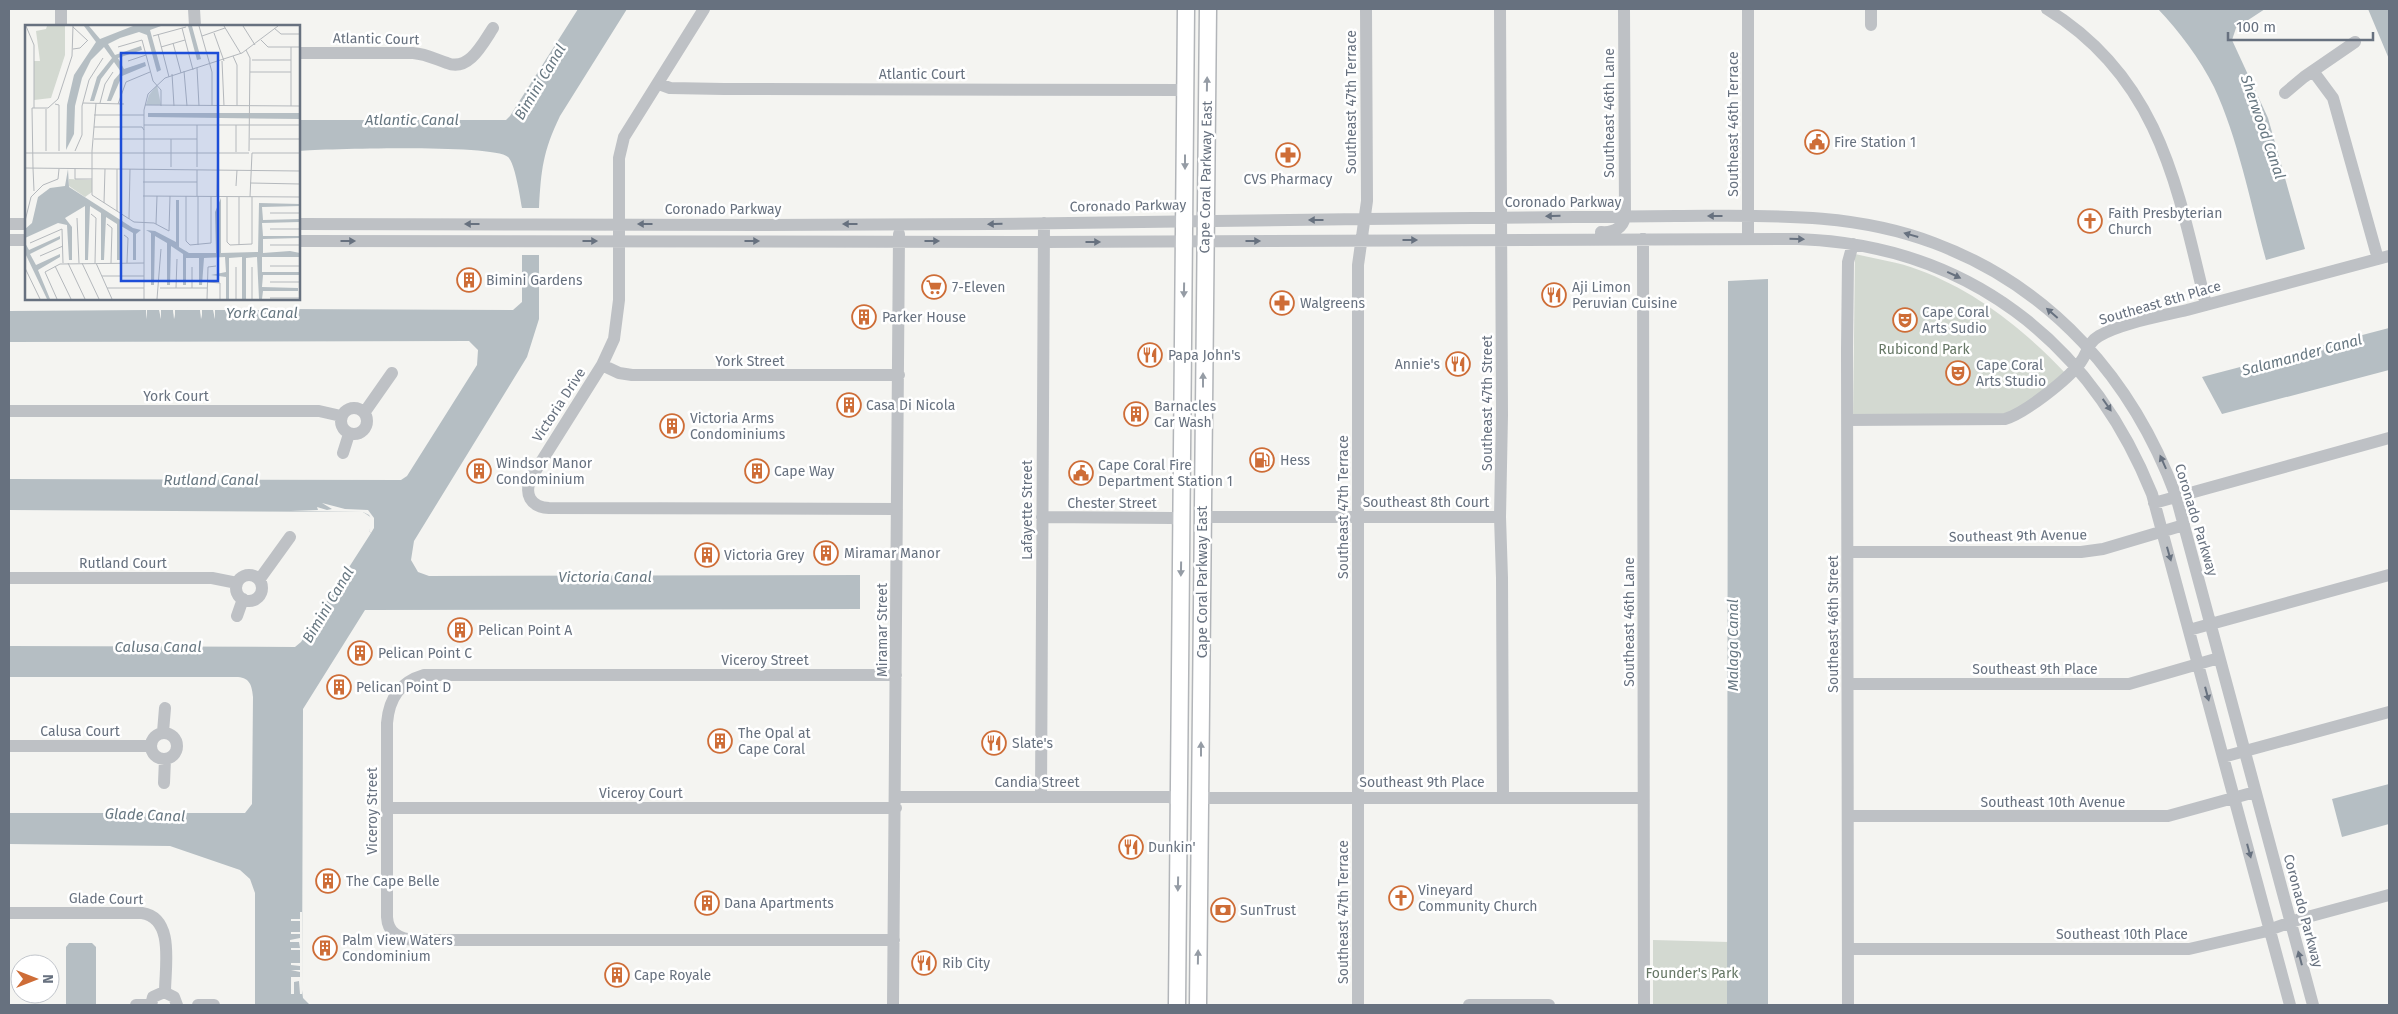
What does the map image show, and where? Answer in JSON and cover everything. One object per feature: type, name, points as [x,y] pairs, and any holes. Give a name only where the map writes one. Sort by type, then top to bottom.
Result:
[{"type":"main road","name":"Cape Coral Parkway East","points":[[1177,1005],[1186,9]]},
{"type":"main road","name":"Cape Coral Parkway East","points":[[1198,1005],[1208,9]]},
{"type":"main road","points":[[1183,410],[1192,428],[1193,506],[1202,517]]},
{"type":"main road","points":[[1182,520],[1190,527],[1194,540],[1194,591],[1196,613],[1201,624]]},
{"type":"main road","points":[[1180,695],[1188,709],[1190,786],[1200,798]]},
{"type":"main road","points":[[1179,800],[1186,805],[1190,818],[1191,880],[1193,890],[1199,902]]},
{"type":"street","points":[[61,9],[61,25]]},
{"type":"street","points":[[194,9],[194,25]]},
{"type":"street","name":"Victoria Drive","points":[[704,9],[659,84],[629,128],[621,148],[619,158],[619,300],[616,329],[602,366],[531,478],[528,494],[532,503],[549,508],[897,509]]},
{"type":"street","name":"Southeast 47th Terrace","points":[[1358,1005],[1358,265],[1367,201],[1366,9]]},
{"type":"street","name":"Southeast 47th Street","points":[[1500,9],[1502,240],[1500,517],[1503,797]]},
{"type":"street","name":"Southeast 46th Lane","points":[[1624,9],[1625,216]]},
{"type":"street","name":"Southeast 46th Terrace","points":[[1748,9],[1748,238]]},
{"type":"street","points":[[1871,9],[1871,25]]},
{"type":"street","points":[[2047,9],[2082,33],[2098,48],[2123,76],[2140,100],[2166,156],[2206,304]]},
{"type":"street","name":"Atlantic Court","points":[[300,53],[413,52],[456,65],[473,56],[492,28]]},
{"type":"street","points":[[2285,93],[2355,42]]},
{"type":"street","points":[[2314,71],[2333,98],[2384,257]]},
{"type":"street","name":"Atlantic Court","points":[[659,84],[670,88],[724,89],[1186,90]]},
{"type":"street","points":[[1575,239],[1584,233],[1615,231],[1624,221],[1625,216]]},
{"type":"street","name":"Coronado Parkway","points":[[300,224],[899,224],[1748,216],[1838,219],[1888,229],[1935,243],[1976,261],[2028,293],[2088,345],[2126,395],[2144,423],[2176,496],[2290,923],[2314,1005]]},
{"type":"street","name":"Lafayette Street","points":[[1041,797],[1044,223]]},
{"type":"street","points":[[9,224],[25,224]]},
{"type":"street","points":[[396,224],[396,241]]},
{"type":"street","name":"Miramar Street","points":[[893,1005],[899,224]]},
{"type":"street","points":[[300,241],[1044,242],[1748,238],[1824,240],[1853,244],[1914,259],[1966,281],[2023,318],[2077,367],[2110,409],[2139,461],[2154,503],[2190,630],[2290,1005]]},
{"type":"street","name":"Southeast 46th Lane","points":[[1643,239],[1644,1005]]},
{"type":"street","points":[[9,240],[25,240]]},
{"type":"street","name":"Southeast 46th Street","points":[[1848,1005],[1848,262],[1853,244]]},
{"type":"street","name":"Southeast 8th Place","points":[[2088,345],[2106,333],[2206,304],[2384,257]]},
{"type":"street","points":[[1848,420],[2005,419],[2015,416],[2077,367],[2084,358],[2088,345]]},
{"type":"street","name":"York Street","points":[[602,366],[619,373],[632,375],[899,375]]},
{"type":"street","points":[[341,416],[341,425],[349,434],[357,434],[364,430],[367,422],[364,413],[392,372]]},
{"type":"street","name":"York Court","points":[[9,410],[319,411],[341,416],[350,408],[359,409],[364,413]]},
{"type":"street","points":[[343,453],[349,434]]},
{"type":"street","points":[[2154,503],[2389,438]]},
{"type":"street","name":"Chester Street","points":[[1042,517],[1172,518],[1182,520]]},
{"type":"street","name":"Southeast 8th Court","points":[[1202,517],[1500,517]]},
{"type":"street","name":"Southeast 9th Avenue","points":[[1848,552],[2081,552],[2103,549],[2184,525]]},
{"type":"street","points":[[237,583],[238,594],[243,599],[253,600],[259,595],[261,586],[259,580],[290,537]]},
{"type":"street","points":[[2190,630],[2389,575]]},
{"type":"street","name":"Rutland Court","points":[[9,578],[212,578],[237,583],[244,576],[253,576],[259,580]]},
{"type":"street","points":[[237,616],[243,599]]},
{"type":"street","name":"Southeast 9th Place","points":[[1848,684],[2129,684],[2220,658]]},
{"type":"street","name":"Viceroy Street","points":[[894,940],[404,939],[392,932],[387,922],[387,808],[389,707],[394,696],[402,686],[412,679],[424,676],[896,675]]},
{"type":"street","points":[[163,732],[165,708]]},
{"type":"street","points":[[2224,757],[2389,712]]},
{"type":"street","points":[[163,732],[171,734],[178,745],[176,753],[165,759],[154,754],[150,746],[156,735],[163,732]]},
{"type":"street","name":"Calusa Court","points":[[9,746],[150,746]]},
{"type":"street","points":[[164,783],[165,759]]},
{"type":"street","name":"Southeast 10th Avenue","points":[[1848,816],[2168,816],[2255,792]]},
{"type":"street","name":"Candia Street","points":[[896,802],[1041,797],[1169,797],[1179,800]]},
{"type":"street","name":"Southeast 9th Place","points":[[1200,798],[1643,798]]},
{"type":"street","name":"Viceroy Court","points":[[387,808],[896,802]]},
{"type":"street","name":"Southeast 10th Place","points":[[1848,949],[2189,949],[2270,930],[2389,895]]},
{"type":"street","name":"Glade Court","points":[[9,913],[142,913],[153,916],[158,919],[164,931],[165,992]]},
{"type":"street","points":[[138,1005],[151,1005],[156,994],[165,992],[174,997],[177,1005]]},
{"type":"street","points":[[198,1005],[214,1005]]},
{"type":"street","points":[[1469,1005],[1548,1005]]},
{"type":"green space","name":"Rubicond Park","points":[[1855,254],[1911,267],[1960,289],[2017,328],[2067,375],[2015,416],[1853,420]]},
{"type":"green space","name":"Founder's Park","points":[[1653,940],[1729,942],[1730,1005],[1653,1005]]},
{"type":"water","points":[[578,9],[627,9],[554,128],[546,150],[539,208],[522,208],[511,160],[496,153],[473,150],[408,148],[300,151],[300,120],[506,120]]},
{"type":"water","name":"Sherwood Canal","points":[[2158,9],[2265,9],[2236,28],[2232,40],[2268,118],[2305,249],[2266,260],[2237,150],[2223,107],[2214,87],[2189,46]]},
{"type":"water","points":[[2368,9],[2389,9],[2389,59]]},
{"type":"water","points":[[522,255],[539,255],[539,319],[527,357],[414,541],[411,560],[418,572],[429,576],[860,575],[860,609],[365,610],[303,709],[302,990],[303,998],[310,1005],[255,1005],[255,893],[250,879],[240,870],[170,846],[9,844],[9,813],[245,813],[252,804],[253,697],[250,683],[238,677],[9,677],[9,646],[295,647],[301,642],[371,533],[369,531],[372,525],[372,518],[363,512],[9,510],[9,479],[401,480],[407,476],[477,365],[478,350],[469,341],[9,342],[9,311],[146,310],[147,319],[147,310],[160,310],[161,319],[161,310],[173,310],[174,319],[175,310],[200,310],[201,319],[202,310],[214,310],[215,319],[215,310],[227,310],[228,319],[228,310],[252,310],[253,319],[254,310],[266,310],[267,319],[267,310],[279,309],[279,318],[280,309],[513,310],[522,302]]},
{"type":"water","name":"Malaga Canal","points":[[1768,279],[1768,1005],[1727,1005],[1728,281]]},
{"type":"water","name":"Salamander Canal","points":[[2389,328],[2389,370],[2222,414],[2202,377]]},
{"type":"water","points":[[2389,784],[2389,824],[2342,837],[2332,799]]},
{"type":"water","points":[[69,943],[92,943],[96,947],[96,1005],[66,1005],[66,947]]},
{"type":"pier","points":[[293,307],[293,309],[280,310],[280,318],[279,309],[267,310],[267,319],[265,310],[254,310],[254,319],[252,310],[228,310],[228,319],[227,310],[215,310],[215,319],[213,310],[202,310],[202,319],[200,310],[175,310],[175,319],[173,310],[161,310],[161,319],[159,310],[147,310],[147,319],[146,310],[134,310],[134,308]]},
{"type":"pier","points":[[322,503],[345,509],[368,510],[374,518],[374,528],[371,533],[369,531],[372,520],[369,515],[363,512],[291,511],[318,510],[317,507],[327,510],[332,509]]},
{"type":"pier","name":"Palm View Waters Condominium","points":[[300,912],[302,912],[302,994],[300,994],[299,981],[294,982],[294,994],[291,994],[291,977],[300,977],[300,972],[291,970],[300,970],[300,966],[291,965],[291,963],[300,963],[300,950],[291,950],[291,948],[300,948],[299,942],[290,942],[290,940],[300,938],[300,934],[291,934],[291,932],[300,932],[300,921],[291,921],[291,919],[300,919]]},
{"type":"place","name":"Fire Station 1","points":[[1817,142]]},
{"type":"place","name":"CVS Pharmacy","points":[[1288,155]]},
{"type":"place","name":"Faith Presbyterian Church","points":[[2090,221]]},
{"type":"place","name":"Bimini Gardens","points":[[469,280]]},
{"type":"place","name":"7-Eleven","points":[[934,287]]},
{"type":"place","name":"Aji Limon Peruvian Cuisine","points":[[1554,295]]},
{"type":"place","name":"Walgreens","points":[[1282,303]]},
{"type":"place","name":"Parker House","points":[[864,317]]},
{"type":"place","name":"Cape Coral Arts Sudio","points":[[1905,320]]},
{"type":"place","name":"Papa John's","points":[[1150,355]]},
{"type":"place","name":"Annie's","points":[[1458,364]]},
{"type":"place","name":"Cape Coral Arts Studio","points":[[1958,373]]},
{"type":"place","name":"Casa Di Nicola","points":[[849,405]]},
{"type":"place","name":"Barnacles Car Wash","points":[[1136,414]]},
{"type":"place","name":"Victoria Arms Condominiums","points":[[672,426]]},
{"type":"place","name":"Hess","points":[[1262,460]]},
{"type":"place","name":"Windsor Manor Condominium","points":[[479,471]]},
{"type":"place","name":"Cape Way","points":[[757,471]]},
{"type":"place","name":"Cape Coral Fire Department Station 1","points":[[1081,473]]},
{"type":"place","name":"Miramar Manor","points":[[826,553]]},
{"type":"place","name":"Victoria Grey","points":[[707,555]]},
{"type":"place","name":"Pelican Point A","points":[[460,630]]},
{"type":"place","name":"Pelican Point C","points":[[360,653]]},
{"type":"place","name":"Pelican Point D","points":[[339,687]]},
{"type":"place","name":"The Opal at Cape Coral","points":[[720,741]]},
{"type":"place","name":"Slate's","points":[[994,743]]},
{"type":"place","name":"Dunkin'","points":[[1131,847]]},
{"type":"place","name":"The Cape Belle","points":[[328,881]]},
{"type":"place","name":"Vineyard Community Church","points":[[1401,898]]},
{"type":"place","name":"Dana Apartments","points":[[707,903]]},
{"type":"place","name":"SunTrust","points":[[1223,910]]},
{"type":"place","name":"Palm View Waters Condominium","points":[[325,948]]},
{"type":"place","name":"Rib City","points":[[924,963]]},
{"type":"place","name":"Cape Royale","points":[[617,975]]},
{"type":"water label","name":"Bimini Canal","points":[[540,82]]},
{"type":"water label","name":"Atlantic Canal","points":[[412,120]]},
{"type":"water label","name":"York Canal","points":[[262,313]]},
{"type":"water label","name":"Rutland Canal","points":[[211,480]]},
{"type":"water label","name":"Victoria Canal","points":[[605,577]]},
{"type":"water label","name":"Bimini Canal","points":[[328,605]]},
{"type":"water label","name":"Calusa Canal","points":[[158,647]]},
{"type":"water label","name":"Glade Canal","points":[[145,815]]}]
